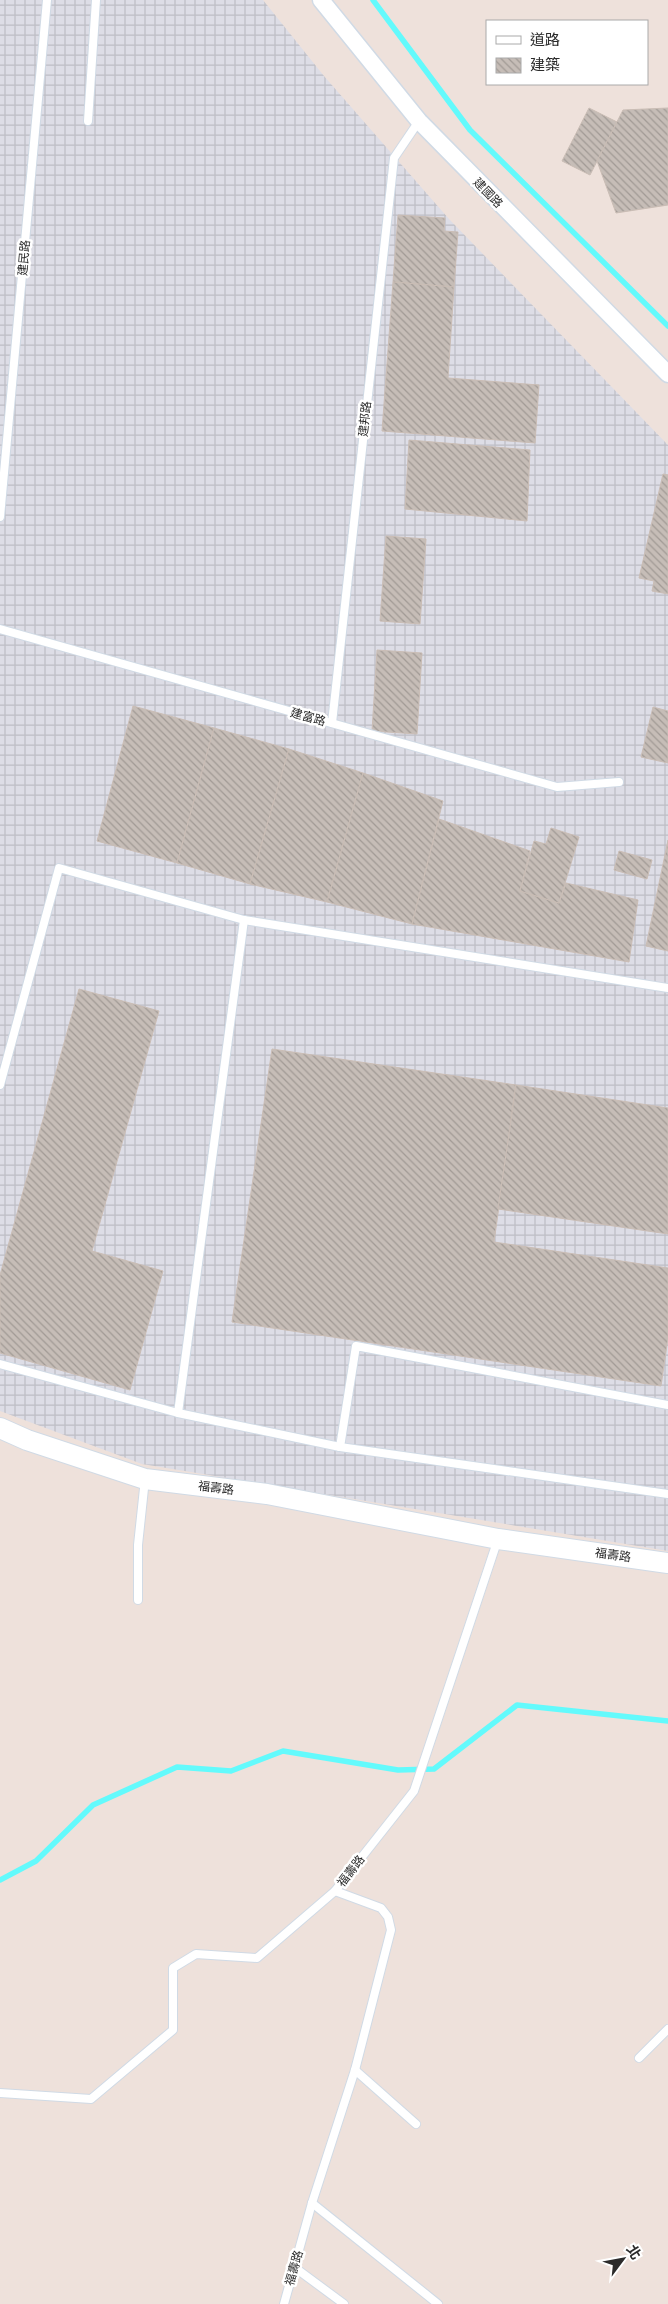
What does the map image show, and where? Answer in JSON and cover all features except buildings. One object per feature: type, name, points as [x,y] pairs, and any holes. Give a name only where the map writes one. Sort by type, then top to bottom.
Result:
[{"type":"street","name":"建國路","points":[[321,0],[419,121],[668,374]]},
{"type":"street","name":"福壽路","points":[[0,1428],[27,1440],[145,1479],[267,1494],[498,1539],[668,1563]]},
{"type":"lane","name":"建民路","points":[[0,517],[47,0]]},
{"type":"lane","points":[[88,122],[96,0]]},
{"type":"lane","name":"建邦路","points":[[332,723],[394,158],[419,121]]},
{"type":"lane","name":"建富路","points":[[0,629],[557,787],[619,782]]},
{"type":"lane","points":[[0,1085],[59,868],[244,920],[668,988]]},
{"type":"lane","points":[[178,1413],[244,920]]},
{"type":"lane","points":[[340,1447],[356,1346],[668,1405]]},
{"type":"lane","points":[[0,1364],[178,1413],[340,1447],[668,1494]]},
{"type":"lane","points":[[138,1600],[138,1545],[145,1479]]},
{"type":"lane","name":"福壽路","points":[[284,2304],[312,2203],[355,2070],[391,1930],[388,1917],[381,1908],[335,1891],[414,1792],[498,1539]]},
{"type":"lane","points":[[0,2093],[91,2099],[174,2030],[173,1968],[196,1954],[257,1958],[335,1891]]},
{"type":"lane","points":[[639,2058],[668,2029]]},
{"type":"lane","points":[[355,2070],[416,2124]]},
{"type":"lane","points":[[312,2203],[438,2304]]},
{"type":"lane","points":[[294,2267],[344,2304]]},
{"type":"shaded area","points":[[0,0],[263,0],[324,76],[449,219],[668,445],[668,1551],[142,1464],[0,1411]]},
{"type":"waterway","points":[[373,0],[470,130],[668,326]]},
{"type":"waterway","points":[[0,1880],[36,1861],[93,1805],[177,1767],[231,1771],[283,1751],[398,1770],[434,1769],[517,1705],[668,1721]]}]
